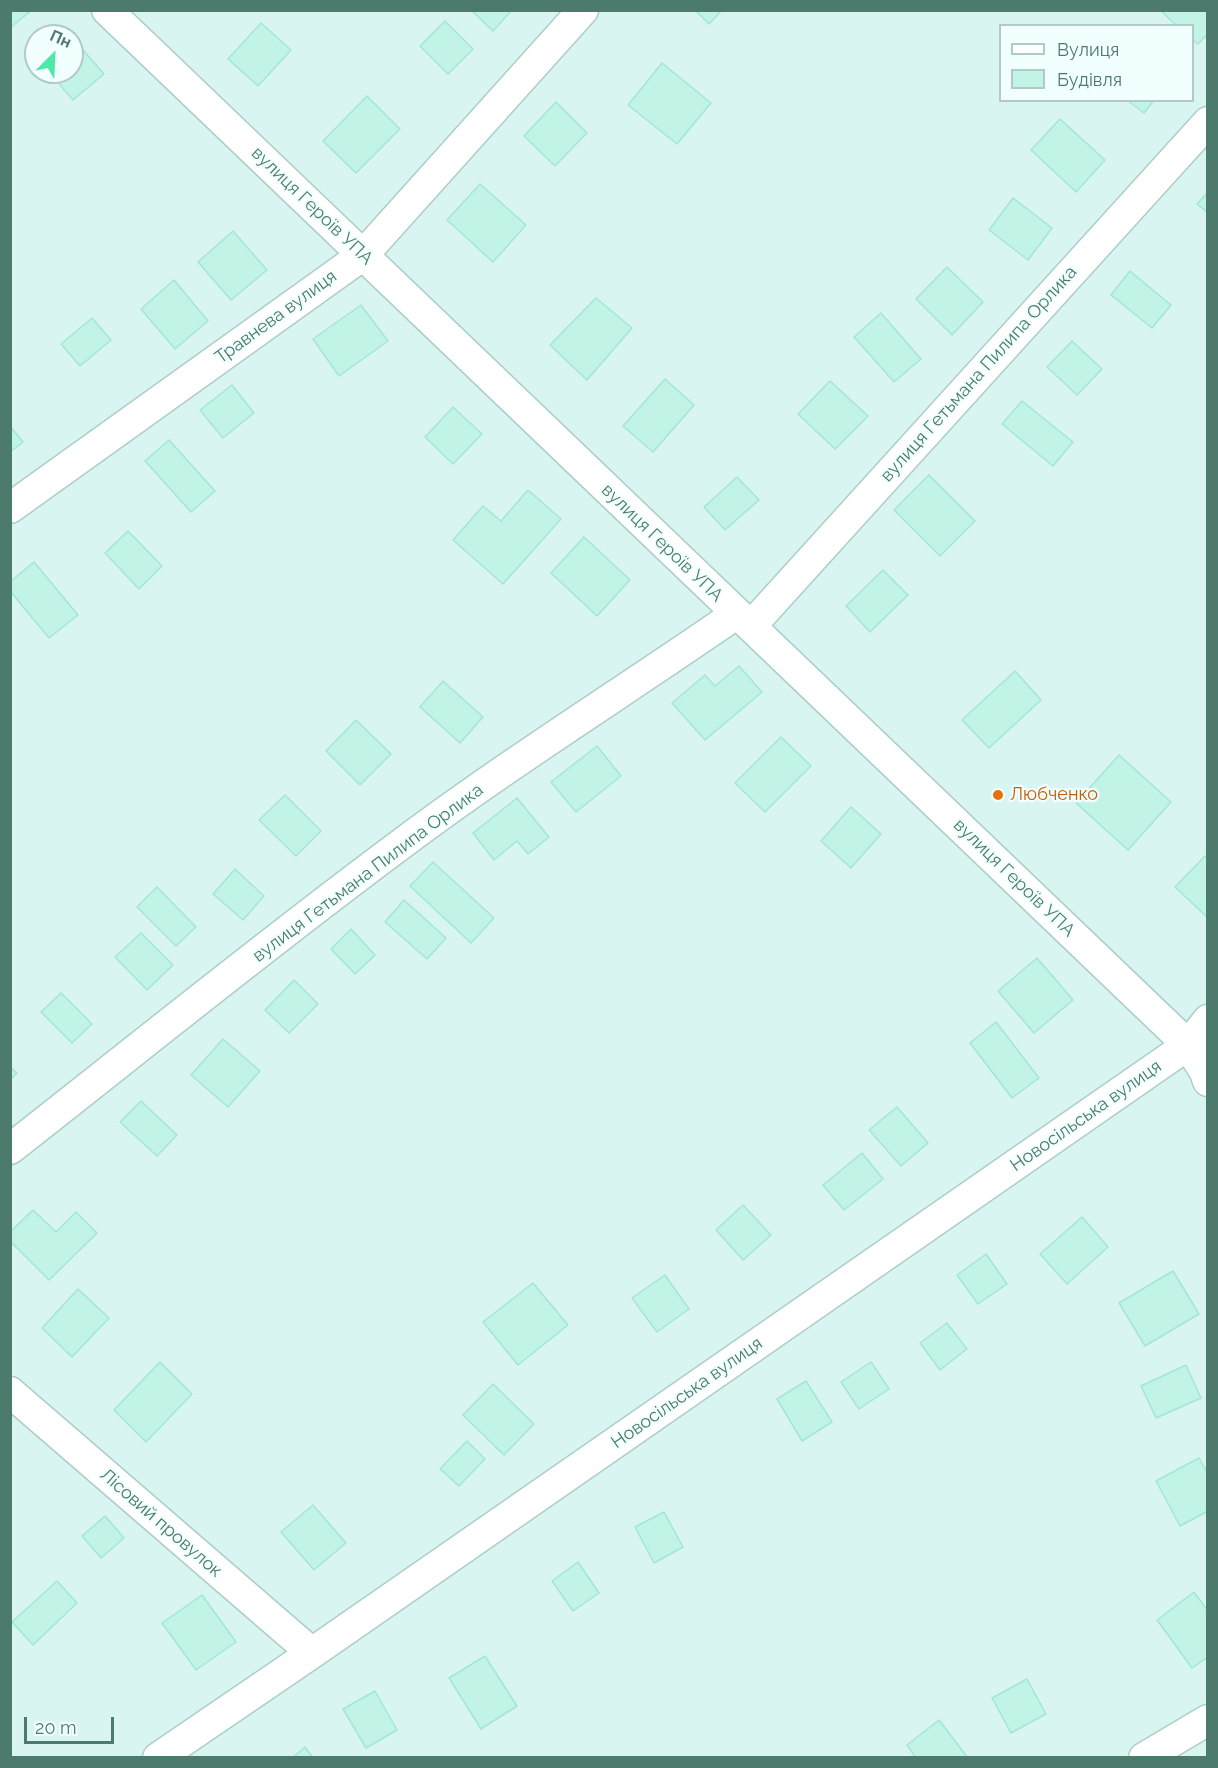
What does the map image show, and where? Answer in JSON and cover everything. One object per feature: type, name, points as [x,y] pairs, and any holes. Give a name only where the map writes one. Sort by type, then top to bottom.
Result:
[{"type":"street","name":"вулиця Героїв УПА","points":[[107,10],[1188,1045],[1206,1072],[1208,1081]]},
{"type":"street","name":"Травнева вулиця","points":[[10,508],[363,255],[583,10]]},
{"type":"street","name":"вулиця Гетьмана Пилипа Орлика","points":[[10,1149],[401,844],[578,719],[668,661],[743,620],[1208,122]]},
{"type":"street","name":"Новосільська вулиця","points":[[159,1758],[1188,1045],[1208,1020]]},
{"type":"street","name":"Лісовий провулок","points":[[10,1392],[312,1653]]},
{"type":"street","points":[[1144,1758],[1208,1720]]},
{"type":"shaded area","points":[[11,11],[1207,11],[1207,1757],[11,1757]]},
{"type":"building","points":[[10,10],[32,10],[10,28]]},
{"type":"building","points":[[471,10],[512,10],[493,31]]},
{"type":"building","points":[[695,10],[722,10],[709,24]]},
{"type":"building","points":[[1160,10],[1208,10],[1208,34],[1198,44],[1194,41],[1194,24],[1175,24]]},
{"type":"building","points":[[445,21],[473,49],[448,74],[420,46]]},
{"type":"building","points":[[261,23],[291,50],[258,86],[228,59]]},
{"type":"building","points":[[84,51],[104,74],[73,100],[59,84],[84,84]]},
{"type":"building","points":[[662,63],[711,103],[677,144],[628,105]]},
{"type":"building","points":[[367,96],[400,129],[356,173],[323,141]]},
{"type":"building","points":[[556,102],[587,133],[555,166],[524,136]]},
{"type":"building","points":[[1130,102],[1152,102],[1144,113]]},
{"type":"building","points":[[1060,119],[1105,160],[1076,192],[1031,150]]},
{"type":"building","points":[[480,184],[526,225],[493,262],[447,220]]},
{"type":"building","points":[[1208,192],[1208,213],[1197,204]]},
{"type":"building","points":[[1013,198],[1052,228],[1028,260],[989,230]]},
{"type":"building","points":[[233,231],[267,270],[231,300],[198,262]]},
{"type":"building","points":[[947,267],[983,302],[952,335],[916,299]]},
{"type":"building","points":[[1130,271],[1171,305],[1152,328],[1111,295]]},
{"type":"building","points":[[174,280],[208,321],[175,349],[141,309]]},
{"type":"building","points":[[596,298],[632,328],[587,380],[550,345]]},
{"type":"building","points":[[361,305],[388,341],[339,376],[313,339]]},
{"type":"building","points":[[881,313],[921,359],[894,382],[854,337]]},
{"type":"building","points":[[92,318],[111,340],[80,366],[61,344]]},
{"type":"building","points":[[1072,341],[1102,369],[1077,395],[1047,367]]},
{"type":"building","points":[[665,379],[694,405],[653,452],[623,426]]},
{"type":"building","points":[[830,381],[868,416],[835,449],[798,414]]},
{"type":"building","points":[[232,385],[254,413],[223,438],[200,410]]},
{"type":"building","points":[[1022,401],[1073,442],[1053,466],[1002,424]]},
{"type":"building","points":[[453,407],[482,434],[453,464],[425,437]]},
{"type":"building","points":[[10,426],[23,442],[10,452]]},
{"type":"building","points":[[169,440],[215,491],[191,512],[145,461]]},
{"type":"building","points":[[929,475],[975,521],[940,556],[894,510]]},
{"type":"building","points":[[737,477],[759,500],[725,530],[704,507]]},
{"type":"building","points":[[528,490],[561,519],[503,584],[453,540],[483,506],[501,521]]},
{"type":"building","points":[[128,531],[162,566],[139,589],[105,553]]},
{"type":"building","points":[[584,537],[630,580],[597,616],[551,573]]},
{"type":"building","points":[[34,562],[78,615],[49,638],[10,591],[10,582]]},
{"type":"building","points":[[883,570],[908,595],[870,632],[846,606]]},
{"type":"building","points":[[739,666],[762,692],[705,740],[672,703],[705,675],[715,686]]},
{"type":"building","points":[[1015,671],[1041,700],[989,748],[962,720]]},
{"type":"building","points":[[443,681],[483,717],[460,743],[420,707]]},
{"type":"building","points":[[356,720],[391,754],[360,785],[326,751]]},
{"type":"building","points":[[781,737],[811,766],[765,812],[735,783]]},
{"type":"building","points":[[597,746],[621,776],[576,812],[551,782]]},
{"type":"building","points":[[1119,755],[1171,802],[1128,850],[1076,803]]},
{"type":"building","points":[[285,795],[321,831],[296,856],[259,820]]},
{"type":"building","points":[[517,798],[549,837],[528,854],[517,841],[494,860],[473,833]]},
{"type":"building","points":[[851,807],[881,834],[851,868],[821,841]]},
{"type":"building","points":[[1205,856],[1208,859],[1208,918],[1175,887]]},
{"type":"building","points":[[433,862],[494,918],[471,943],[410,886]]},
{"type":"building","points":[[235,869],[264,896],[243,920],[213,894]]},
{"type":"building","points":[[157,887],[196,927],[176,946],[137,907]]},
{"type":"building","points":[[404,900],[446,938],[427,959],[385,922]]},
{"type":"building","points":[[351,929],[375,955],[355,974],[331,949]]},
{"type":"building","points":[[141,933],[173,965],[147,990],[115,957]]},
{"type":"building","points":[[1037,958],[1073,1000],[1034,1033],[998,991]]},
{"type":"building","points":[[294,980],[318,1004],[289,1033],[265,1010]]},
{"type":"building","points":[[61,993],[92,1024],[72,1043],[41,1012]]},
{"type":"building","points":[[996,1022],[1039,1078],[1012,1098],[970,1043]]},
{"type":"building","points":[[223,1039],[260,1071],[228,1107],[191,1075]]},
{"type":"building","points":[[10,1067],[17,1073],[10,1080]]},
{"type":"building","points":[[141,1101],[177,1135],[157,1156],[120,1122]]},
{"type":"building","points":[[897,1107],[928,1143],[901,1166],[869,1130]]},
{"type":"building","points":[[862,1153],[883,1179],[844,1210],[823,1185]]},
{"type":"building","points":[[743,1205],[771,1235],[743,1260],[716,1230]]},
{"type":"building","points":[[33,1210],[56,1232],[76,1212],[97,1233],[49,1280],[10,1241],[10,1232]]},
{"type":"building","points":[[1082,1217],[1108,1247],[1067,1284],[1040,1254]]},
{"type":"building","points":[[986,1254],[1007,1284],[978,1304],[957,1275]]},
{"type":"building","points":[[1173,1271],[1199,1314],[1145,1346],[1119,1303]]},
{"type":"building","points":[[665,1275],[689,1309],[657,1332],[632,1298]]},
{"type":"building","points":[[533,1283],[568,1325],[518,1365],[483,1322]]},
{"type":"building","points":[[78,1289],[109,1318],[72,1357],[42,1328]]},
{"type":"building","points":[[947,1323],[967,1349],[940,1370],[920,1343]]},
{"type":"building","points":[[160,1362],[192,1394],[146,1442],[114,1410]]},
{"type":"building","points":[[871,1362],[889,1389],[859,1409],[841,1382]]},
{"type":"building","points":[[1186,1365],[1201,1398],[1156,1418],[1141,1386]]},
{"type":"building","points":[[806,1381],[832,1422],[802,1441],[777,1399]]},
{"type":"building","points":[[493,1384],[534,1424],[504,1455],[463,1415]]},
{"type":"building","points":[[467,1441],[485,1459],[459,1486],[440,1469]]},
{"type":"building","points":[[1199,1458],[1208,1474],[1208,1511],[1180,1526],[1156,1481]]},
{"type":"building","points":[[313,1505],[346,1543],[314,1570],[281,1532]]},
{"type":"building","points":[[664,1512],[683,1547],[654,1563],[635,1527]]},
{"type":"building","points":[[105,1516],[124,1538],[101,1558],[82,1536]]},
{"type":"building","points":[[578,1562],[599,1593],[573,1611],[552,1581]]},
{"type":"building","points":[[57,1581],[77,1603],[33,1645],[12,1622]]},
{"type":"building","points":[[1194,1592],[1208,1611],[1208,1657],[1192,1668],[1157,1620]]},
{"type":"building","points":[[202,1595],[236,1642],[196,1670],[162,1623]]},
{"type":"building","points":[[485,1656],[517,1706],[481,1729],[449,1678]]},
{"type":"building","points":[[1027,1679],[1046,1714],[1011,1733],[992,1698]]},
{"type":"building","points":[[375,1691],[397,1730],[366,1748],[343,1709]]},
{"type":"building","points":[[939,1720],[968,1758],[916,1758],[907,1745]]},
{"type":"building","points":[[305,1747],[313,1758],[292,1758]]},
{"type":"place","name":"Любченко","points":[[998,795]]}]
